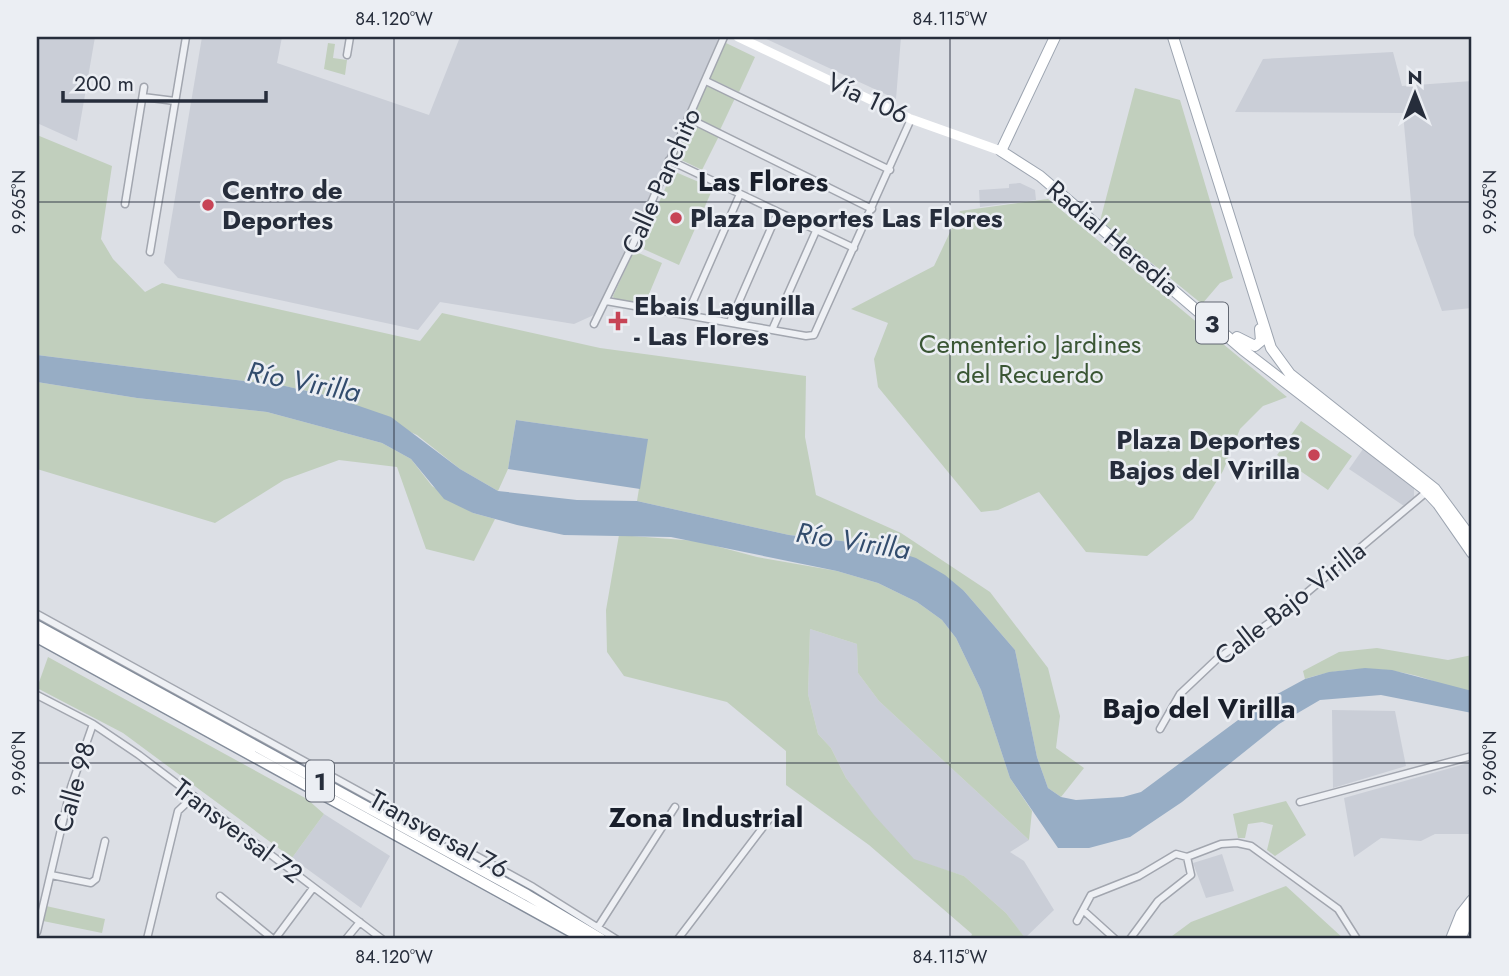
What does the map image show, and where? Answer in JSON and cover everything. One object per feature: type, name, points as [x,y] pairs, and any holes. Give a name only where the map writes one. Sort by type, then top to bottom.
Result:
[{"type":"highway","name":"1","points":[[37,626],[515,888],[601,939]]},
{"type":"highway","name":"1","points":[[37,637],[585,939]]},
{"type":"main road","name":"Vía 106","points":[[738,37],[911,119],[1001,151]]},
{"type":"main road","points":[[1001,151],[1055,37]]},
{"type":"main road","name":"Radial Heredia","points":[[1173,37],[1271,348],[1290,374],[1430,489],[1472,539]]},
{"type":"main road","name":"Radial Heredia","points":[[1001,151],[1029,167],[1243,350],[1430,489],[1472,553]]},
{"type":"main road","points":[[1101,227],[1132,249],[1244,343],[1255,346],[1259,345],[1262,336],[1256,307]]},
{"type":"main road","points":[[1451,939],[1461,915],[1472,900]]},
{"type":"main road","points":[[1460,939],[1472,912]]},
{"type":"street","points":[[150,252],[186,37]]},
{"type":"street","points":[[347,55],[350,37]]},
{"type":"street","name":"Calle Panchito","points":[[594,324],[724,37]]},
{"type":"street","points":[[706,80],[890,170]]},
{"type":"street","points":[[125,204],[144,87]]},
{"type":"street","points":[[143,97],[175,101]]},
{"type":"street","points":[[688,118],[872,209]]},
{"type":"street","points":[[606,302],[806,337],[814,335],[911,119]]},
{"type":"street","points":[[669,160],[854,248]]},
{"type":"street","points":[[687,316],[740,194]]},
{"type":"street","points":[[730,322],[778,212]]},
{"type":"street","points":[[772,330],[816,231]]},
{"type":"street","name":"Calle Bajo Virilla","points":[[1160,729],[1180,694],[1217,659],[1279,616],[1430,489]]},
{"type":"street","name":"Transversal 76","points":[[37,614],[522,880],[616,939]]},
{"type":"street","name":"Transversal 72","points":[[37,695],[93,724],[194,796],[382,939]]},
{"type":"street","name":"Calle 98","points":[[37,932],[71,788],[93,724]]},
{"type":"street","points":[[1300,802],[1472,755]]},
{"type":"street","points":[[147,939],[178,811],[194,796]]},
{"type":"street","points":[[598,927],[675,807]]},
{"type":"street","points":[[678,939],[773,814]]},
{"type":"street","points":[[51,875],[91,883],[96,879],[105,841]]},
{"type":"street","points":[[1077,921],[1091,895],[1139,876],[1176,854],[1187,857],[1222,845],[1237,843],[1251,846],[1338,909],[1357,939]]},
{"type":"street","points":[[1130,939],[1158,901],[1191,875],[1187,857]]},
{"type":"street","points":[[220,896],[274,939],[313,888]]},
{"type":"street","points":[[1084,911],[1115,939]]},
{"type":"street","points":[[346,939],[360,922]]},
{"type":"shaded area","points":[[37,37],[95,37],[77,141],[37,123]]},
{"type":"shaded area","points":[[202,37],[282,37],[277,63],[429,115],[460,37],[710,37],[718,40],[631,245],[596,314],[574,324],[440,302],[418,330],[178,278],[164,263]]},
{"type":"shaded area","points":[[762,37],[901,37],[896,99]]},
{"type":"shaded area","points":[[1393,52],[1402,86],[1472,81],[1472,308],[1442,311],[1414,235],[1403,113],[1235,112],[1263,59]]},
{"type":"shaded area","points":[[1020,183],[1035,190],[1036,200],[980,207],[979,190],[1009,188],[1009,184]]},
{"type":"shaded area","points":[[1363,449],[1414,488],[1414,497],[1404,506],[1349,469]]},
{"type":"shaded area","points":[[810,629],[857,644],[858,673],[879,701],[1029,840],[1010,852],[1024,861],[1054,910],[1025,938],[1006,913],[964,876],[914,860],[874,816],[846,778],[831,748],[818,734],[808,694]]},
{"type":"shaded area","points":[[1332,710],[1395,711],[1406,766],[1333,788]]},
{"type":"shaded area","points":[[1472,762],[1472,834],[1435,834],[1421,841],[1381,838],[1354,857],[1344,798]]},
{"type":"shaded area","points":[[324,814],[390,856],[361,908],[292,858]]},
{"type":"shaded area","points":[[1222,854],[1234,891],[1206,898],[1193,863]]},
{"type":"green space","points":[[328,43],[335,44],[333,58],[347,60],[345,75],[324,69]]},
{"type":"green space","points":[[726,43],[755,57],[739,92],[709,78]]},
{"type":"green space","points":[[707,82],[736,96],[720,130],[691,116]]},
{"type":"green space","points":[[1135,88],[1180,100],[1233,278],[1220,283],[1202,304],[1100,221]]},
{"type":"green space","points":[[690,122],[719,136],[702,170],[673,156]]},
{"type":"green space","points":[[37,135],[112,166],[101,239],[113,259],[145,292],[162,283],[420,341],[442,313],[600,348],[806,376],[805,437],[816,495],[901,533],[990,592],[1048,668],[1060,716],[1056,748],[1084,768],[1061,797],[1048,788],[1037,757],[1015,650],[964,591],[876,545],[789,535],[637,501],[647,439],[516,420],[508,469],[498,491],[460,469],[417,435],[333,397],[285,386],[37,355]]},
{"type":"green space","name":"Plaza Deportes Las Flores","points":[[673,171],[713,188],[679,265],[639,247]]},
{"type":"green space","name":"Cementerio Jardines del Recuerdo","points":[[1048,199],[1287,397],[1263,406],[1240,429],[1223,471],[1193,519],[1147,556],[1086,552],[1039,492],[998,510],[981,512],[878,387],[874,359],[888,323],[851,309],[934,266],[960,211]]},
{"type":"green space","points":[[634,251],[662,263],[644,306],[614,299],[613,296]]},
{"type":"green space","points":[[37,382],[137,398],[267,412],[382,443],[411,459],[432,486],[473,513],[495,519],[474,561],[426,549],[397,467],[339,460],[284,480],[215,523],[37,469]]},
{"type":"green space","name":"Plaza Deportes Bajos del Virilla","points":[[1301,421],[1352,456],[1328,490],[1277,455]]},
{"type":"green space","points":[[619,535],[697,541],[757,557],[837,571],[878,583],[917,602],[942,620],[956,638],[981,690],[1010,778],[1032,811],[1029,840],[879,701],[858,673],[857,644],[810,629],[808,694],[818,734],[831,748],[846,778],[874,815],[914,859],[964,876],[1006,913],[1026,939],[970,939],[972,934],[869,845],[786,785],[786,751],[727,702],[624,676],[607,652],[606,610]]},
{"type":"green space","points":[[1377,648],[1448,660],[1472,655],[1472,691],[1394,671],[1350,670],[1305,679],[1303,671],[1339,652]]},
{"type":"green space","points":[[48,657],[307,799],[324,814],[292,858],[123,733],[37,688]]},
{"type":"green space","points":[[1286,801],[1306,835],[1275,856],[1267,850],[1273,825],[1262,822],[1248,824],[1245,838],[1238,838],[1233,814]]},
{"type":"green space","points":[[1286,886],[1344,939],[1168,939],[1191,922]]},
{"type":"green space","points":[[46,906],[105,919],[102,933],[43,921]]},
{"type":"water","name":"Río Virilla","points":[[37,355],[285,386],[333,397],[391,417],[460,469],[498,491],[577,500],[637,501],[789,535],[876,545],[916,558],[945,575],[964,591],[1015,650],[1037,757],[1048,788],[1061,797],[1076,800],[1123,797],[1141,792],[1261,703],[1305,679],[1329,672],[1365,668],[1392,670],[1472,691],[1472,713],[1381,695],[1320,700],[1279,724],[1182,802],[1130,837],[1089,848],[1058,848],[1010,778],[981,690],[956,638],[942,620],[917,602],[878,583],[837,571],[671,537],[564,535],[517,525],[473,513],[444,499],[411,459],[382,443],[267,412],[137,398],[37,382]]},
{"type":"water","points":[[516,420],[648,439],[640,489],[508,469]]},
{"type":"place","name":"Centro de Deportes","points":[[208,205]]},
{"type":"place","name":"Plaza Deportes Las Flores","points":[[676,218]]},
{"type":"place","name":"Ebais Lagunilla - Las Flores","points":[[618,321]]},
{"type":"place","name":"Plaza Deportes Bajos del Virilla","points":[[1314,455]]},
{"type":"district","name":"Las Flores","points":[[763,181]]},
{"type":"district","name":"Bajo del Virilla","points":[[1199,708]]},
{"type":"district","name":"Zona Industrial","points":[[706,817]]}]
